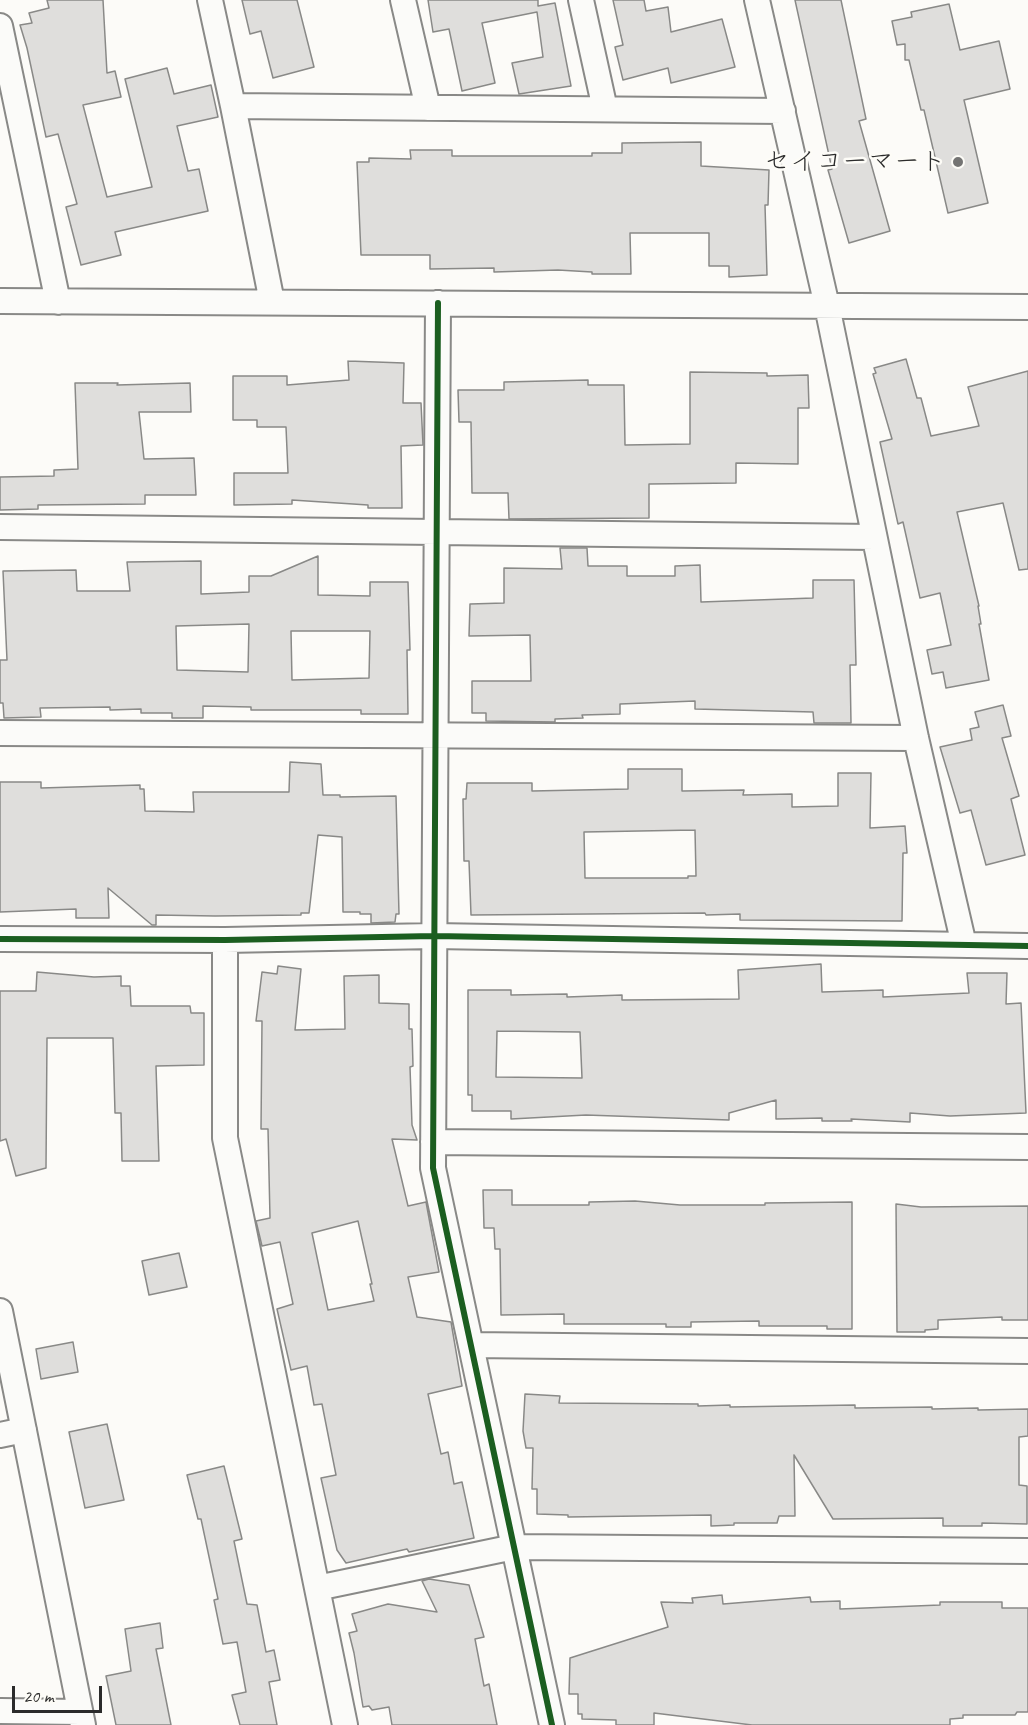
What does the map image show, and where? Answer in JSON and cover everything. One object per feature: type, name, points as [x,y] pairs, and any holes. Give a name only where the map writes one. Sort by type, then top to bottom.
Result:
[{"type":"street","points":[[210,0],[272,302]]},
{"type":"street","points":[[403,0],[428,108]]},
{"type":"street","points":[[581,0],[605,109]]},
{"type":"street","points":[[757,0],[827,306],[916,738],[964,945]]},
{"type":"street","points":[[0,26],[10,123],[58,302]]},
{"type":"street","points":[[233,106],[783,111]]},
{"type":"street","points":[[0,301],[1028,307]]},
{"type":"street","points":[[438,303],[433,1168],[552,1725]]},
{"type":"street","points":[[0,527],[874,537]]},
{"type":"street","points":[[0,733],[916,738]]},
{"type":"street","points":[[0,939],[225,940],[434,936],[1028,946]]},
{"type":"street","points":[[225,940],[225,1138],[345,1725]]},
{"type":"street","points":[[433,1142],[1028,1147]]},
{"type":"street","points":[[0,1311],[82,1719],[0,1710]]},
{"type":"street","points":[[471,1345],[1028,1351]]},
{"type":"street","points":[[0,1435],[24,1430]]},
{"type":"street","points":[[317,1588],[514,1547],[1028,1551]]},
{"type":"building","points":[[47,0],[103,0],[107,73],[115,71],[121,97],[83,105],[107,197],[152,187],[125,79],[167,68],[174,94],[211,85],[218,117],[177,126],[188,171],[199,169],[208,211],[115,232],[121,255],[81,265],[66,207],[77,204],[58,134],[46,137],[20,25],[32,23],[29,13],[49,8]]},
{"type":"building","points":[[242,0],[297,0],[314,67],[273,78],[261,31],[250,34]]},
{"type":"building","points":[[428,0],[538,0],[538,6],[555,3],[571,86],[519,94],[512,63],[543,57],[537,12],[482,23],[495,83],[462,91],[449,29],[433,32]]},
{"type":"building","points":[[613,0],[644,0],[646,11],[668,7],[671,32],[722,19],[735,67],[671,83],[668,68],[623,80],[615,47],[623,45]]},
{"type":"building","points":[[795,0],[841,0],[866,119],[859,121],[890,231],[849,243],[828,170],[832,169]]},
{"type":"building","points":[[949,4],[960,50],[999,41],[1010,89],[964,100],[988,203],[948,213],[924,110],[921,110],[909,60],[905,60],[905,44],[897,45],[892,21],[912,17],[911,12]]},
{"type":"building","points":[[701,142],[701,166],[769,170],[768,205],[765,205],[767,275],[729,277],[729,266],[709,266],[709,233],[630,233],[631,274],[592,274],[592,272],[558,270],[494,272],[494,268],[430,269],[430,255],[361,255],[357,162],[369,162],[369,158],[411,159],[410,150],[452,150],[452,156],[592,156],[592,153],[622,153],[622,143]]},
{"type":"building","points":[[906,359],[917,398],[921,398],[931,436],[979,426],[968,387],[1028,371],[1028,569],[1019,570],[1003,503],[957,512],[979,606],[981,624],[979,624],[989,680],[946,688],[943,672],[932,674],[927,650],[951,645],[940,593],[920,598],[903,522],[898,524],[880,442],[892,439],[873,374],[876,373],[874,368]]},
{"type":"building","points":[[348,361],[404,363],[403,403],[421,403],[423,445],[401,446],[402,508],[368,508],[368,505],[292,500],[292,504],[234,505],[234,473],[288,473],[286,427],[257,427],[257,420],[233,420],[233,376],[287,376],[287,385],[349,380]]},
{"type":"building","points":[[690,372],[767,373],[767,376],[808,375],[809,408],[798,408],[798,464],[736,463],[736,483],[649,484],[649,518],[509,519],[508,493],[472,493],[471,422],[459,422],[458,390],[504,390],[504,382],[588,380],[588,385],[624,385],[625,445],[690,444]]},
{"type":"building","points":[[75,383],[118,383],[117,385],[190,383],[191,412],[139,412],[144,459],[194,458],[196,495],[145,495],[145,504],[38,505],[38,509],[0,510],[0,477],[54,476],[54,470],[78,469]]},
{"type":"building","points":[[560,548],[587,548],[588,566],[627,566],[627,576],[675,576],[675,566],[700,565],[701,602],[813,598],[813,580],[854,580],[856,665],[850,665],[851,723],[814,723],[813,712],[695,709],[695,701],[620,704],[620,714],[582,715],[583,718],[555,719],[555,722],[486,721],[486,713],[472,713],[472,681],[531,681],[530,635],[469,636],[470,604],[504,603],[504,568],[562,569]]},
{"type":"building","points":[[318,556],[318,595],[370,596],[370,582],[408,582],[410,650],[407,650],[408,714],[361,714],[361,710],[251,710],[251,707],[203,706],[203,718],[172,718],[172,713],[141,713],[141,709],[110,710],[110,707],[40,708],[41,717],[4,718],[3,703],[0,703],[0,660],[7,660],[3,571],[76,570],[77,591],[130,591],[127,562],[201,561],[201,594],[249,592],[249,576],[271,576]],"holes":[[[249,624],[248,672],[177,670],[176,626]],[[291,631],[370,631],[369,678],[292,680]]]},
{"type":"building","points":[[1003,705],[1011,736],[1002,738],[1019,796],[1011,799],[1025,855],[986,865],[971,810],[960,813],[940,747],[972,740],[970,729],[979,727],[975,712]]},
{"type":"building","points":[[290,762],[321,764],[323,795],[396,796],[399,914],[396,914],[395,922],[371,923],[371,914],[343,912],[342,837],[318,835],[309,913],[301,913],[301,915],[156,915],[156,925],[152,925],[108,888],[109,918],[76,918],[76,909],[0,912],[0,782],[41,782],[41,788],[140,785],[140,789],[144,789],[145,811],[194,812],[193,792],[289,792]]},
{"type":"building","points":[[628,769],[682,769],[682,791],[744,790],[743,795],[792,794],[792,807],[838,806],[838,773],[871,773],[870,828],[905,826],[907,853],[903,853],[902,921],[740,920],[740,914],[706,915],[705,913],[471,915],[469,861],[464,861],[463,799],[466,799],[467,783],[532,783],[532,791],[628,789]],"holes":[[[695,830],[696,876],[688,876],[688,878],[585,878],[584,832]]]},
{"type":"building","points":[[821,964],[822,992],[883,990],[883,997],[969,993],[967,973],[1007,973],[1006,1004],[1021,1003],[1026,1113],[950,1116],[910,1113],[910,1122],[851,1119],[852,1121],[822,1121],[822,1118],[776,1119],[776,1100],[729,1113],[729,1120],[586,1115],[511,1119],[511,1111],[472,1111],[472,1095],[468,1095],[468,990],[511,990],[511,995],[567,994],[567,997],[622,995],[622,1000],[739,999],[738,970]],"holes":[[[497,1031],[580,1032],[582,1078],[496,1077]]]},
{"type":"building","points":[[278,966],[301,969],[295,1030],[345,1029],[344,976],[379,975],[379,1003],[409,1004],[413,1066],[410,1067],[412,1125],[417,1140],[392,1139],[408,1206],[426,1202],[439,1272],[408,1277],[417,1317],[451,1322],[462,1386],[428,1394],[441,1454],[448,1452],[454,1484],[462,1482],[474,1538],[409,1552],[407,1549],[346,1563],[337,1550],[321,1478],[336,1475],[322,1404],[314,1405],[307,1366],[291,1370],[277,1309],[293,1304],[280,1242],[262,1246],[256,1221],[270,1218],[268,1129],[261,1129],[262,1021],[256,1021],[262,972],[277,974]],"holes":[[[358,1221],[372,1284],[370,1284],[374,1301],[328,1310],[312,1233]]]},
{"type":"building","points":[[37,972],[94,977],[121,976],[121,986],[130,986],[131,1006],[190,1006],[191,1013],[204,1013],[204,1065],[156,1066],[159,1161],[122,1161],[121,1113],[115,1113],[113,1038],[47,1038],[46,1168],[16,1176],[6,1139],[0,1141],[0,991],[36,991]]},
{"type":"building","points":[[483,1190],[512,1190],[512,1205],[589,1205],[589,1202],[635,1201],[680,1205],[852,1202],[852,1329],[827,1329],[827,1326],[759,1326],[759,1321],[691,1322],[691,1327],[666,1327],[666,1324],[564,1324],[564,1314],[501,1315],[500,1249],[495,1249],[494,1228],[484,1228]]},
{"type":"building","points":[[896,1204],[921,1207],[1028,1206],[1028,1320],[1002,1320],[1002,1317],[938,1320],[938,1329],[925,1330],[925,1332],[897,1332]]},
{"type":"building","points":[[179,1253],[187,1287],[149,1295],[142,1261]]},
{"type":"building","points":[[73,1342],[78,1372],[41,1379],[36,1349]]},
{"type":"building","points":[[525,1394],[560,1396],[559,1403],[698,1404],[698,1406],[730,1405],[730,1407],[855,1405],[855,1408],[1028,1409],[1028,1436],[1019,1437],[1019,1485],[1027,1486],[1027,1524],[982,1523],[982,1526],[943,1526],[943,1518],[833,1519],[794,1455],[795,1516],[779,1516],[777,1523],[734,1523],[734,1525],[711,1526],[711,1515],[568,1517],[568,1515],[537,1514],[537,1489],[532,1489],[533,1448],[526,1448],[523,1431]]},
{"type":"building","points":[[107,1424],[124,1500],[85,1508],[69,1432]]},
{"type":"building","points":[[224,1466],[242,1539],[234,1541],[247,1604],[257,1605],[266,1652],[274,1650],[280,1680],[269,1682],[277,1725],[240,1725],[232,1695],[246,1692],[237,1642],[223,1644],[214,1600],[218,1599],[201,1519],[198,1519],[187,1475]]},
{"type":"building","points":[[429,1579],[469,1585],[484,1637],[475,1639],[484,1686],[489,1684],[497,1725],[392,1725],[389,1707],[372,1710],[369,1706],[363,1707],[349,1633],[357,1631],[352,1614],[388,1604],[437,1612],[422,1581]]},
{"type":"building","points":[[722,1595],[723,1604],[810,1597],[811,1602],[840,1601],[840,1609],[940,1605],[940,1602],[1002,1602],[1002,1608],[1028,1608],[1028,1712],[1017,1712],[1015,1715],[963,1715],[963,1718],[950,1719],[950,1725],[752,1725],[654,1713],[654,1725],[616,1725],[616,1720],[582,1719],[582,1714],[578,1714],[578,1694],[569,1694],[570,1658],[668,1627],[661,1602],[693,1603],[692,1598]]},
{"type":"building","points":[[160,1623],[163,1648],[156,1649],[171,1725],[116,1725],[106,1676],[131,1671],[125,1629]]},
{"type":"cycle path","points":[[438,303],[433,1168],[552,1725]]},
{"type":"cycle path","points":[[0,939],[225,940],[434,936],[1028,946]]},
{"type":"place","name":"セイコーマート","points":[[958,162]]}]
